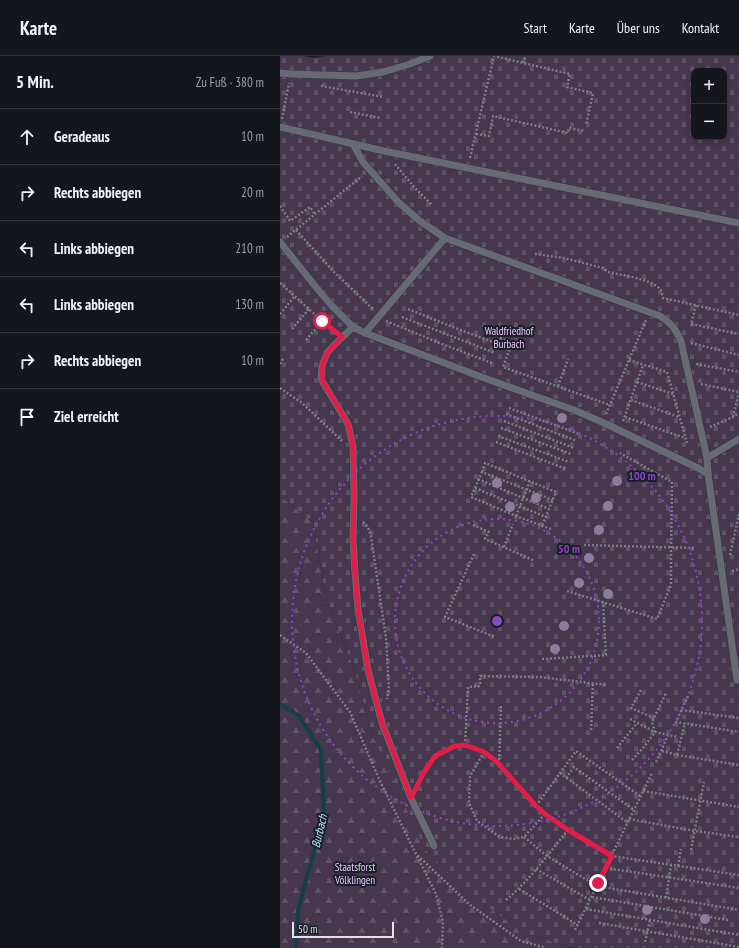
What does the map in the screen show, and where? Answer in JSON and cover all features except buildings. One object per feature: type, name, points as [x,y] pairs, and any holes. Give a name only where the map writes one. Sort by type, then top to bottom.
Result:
[{"type":"lane","points":[[280,73],[356,76],[383,72],[430,56]]},
{"type":"lane","points":[[280,127],[384,151],[739,224]]},
{"type":"lane","points":[[353,144],[363,162],[399,203],[420,221],[445,238],[660,316],[669,322],[676,330],[681,341],[707,458],[737,680],[739,680]]},
{"type":"lane","points":[[365,334],[377,314],[445,238]]},
{"type":"lane","points":[[280,242],[331,305],[353,327],[365,334],[574,410],[602,422],[708,474]]},
{"type":"lane","points":[[353,327],[327,353],[322,366],[322,380],[348,424],[353,446],[353,539],[355,574],[358,610],[368,670],[382,723],[411,798],[434,846]]},
{"type":"lane","points":[[707,458],[739,439]]},
{"type":"path","points":[[468,168],[494,56],[570,74],[567,87],[593,93],[586,125]]},
{"type":"path","points":[[523,63],[525,56]]},
{"type":"path","points":[[282,119],[289,86]]},
{"type":"path","points":[[346,91],[384,97]]},
{"type":"path","points":[[350,112],[380,118]]},
{"type":"path","points":[[476,134],[489,136],[493,116],[568,133],[569,128],[584,131]]},
{"type":"path","points":[[384,151],[415,188],[432,205]]},
{"type":"path","points":[[280,242],[370,170]]},
{"type":"path","points":[[280,206],[290,221],[310,207],[315,214]]},
{"type":"path","points":[[296,230],[335,273],[377,314],[442,344],[492,363]]},
{"type":"path","points":[[535,254],[564,258],[603,268],[608,272],[644,280],[654,283],[661,290],[663,298],[739,315]]},
{"type":"path","points":[[281,285],[342,337]]},
{"type":"path","points":[[280,314],[295,296]]},
{"type":"path","points":[[696,305],[691,324],[739,334]]},
{"type":"path","points":[[292,329],[309,309]]},
{"type":"path","points":[[408,309],[498,344]]},
{"type":"path","points":[[602,422],[649,312]]},
{"type":"path","points":[[402,317],[495,353]]},
{"type":"path","points":[[306,340],[322,321]]},
{"type":"path","points":[[500,338],[512,343],[504,367],[610,404]]},
{"type":"path","points":[[681,341],[739,355]]},
{"type":"path","points":[[280,364],[284,357]]},
{"type":"path","points":[[560,391],[568,358]]},
{"type":"path","points":[[629,360],[667,372],[687,444]]},
{"type":"path","points":[[686,364],[739,372]]},
{"type":"path","points":[[620,431],[643,365]]},
{"type":"path","points":[[637,382],[673,394]]},
{"type":"path","points":[[690,384],[700,384],[739,392],[733,417]]},
{"type":"path","points":[[280,388],[302,403],[341,440],[353,446]]},
{"type":"path","points":[[631,400],[680,418]]},
{"type":"path","points":[[509,408],[579,434]]},
{"type":"path","points":[[700,431],[739,413]]},
{"type":"path","points":[[506,414],[577,441]]},
{"type":"path","points":[[625,417],[685,438]]},
{"type":"path","points":[[504,421],[574,448]]},
{"type":"path","points":[[501,428],[571,454]]},
{"type":"path","points":[[498,436],[569,462]]},
{"type":"path","points":[[496,442],[566,468]]},
{"type":"path","points":[[567,591],[657,619],[671,585],[670,548],[672,482],[620,453]]},
{"type":"path","points":[[542,526],[556,492],[485,463],[471,497],[516,516],[542,526],[551,529]]},
{"type":"path","points":[[482,472],[553,500]]},
{"type":"path","points":[[478,479],[549,509]]},
{"type":"path","points":[[516,516],[530,482]]},
{"type":"path","points":[[475,488],[546,517]]},
{"type":"path","points":[[353,513],[368,527],[371,536],[386,638],[389,690],[386,703]]},
{"type":"path","points":[[729,558],[739,514]]},
{"type":"path","points":[[504,547],[513,524]]},
{"type":"path","points":[[473,525],[489,532],[485,539],[535,561]]},
{"type":"path","points":[[584,546],[694,548]]},
{"type":"path","points":[[474,554],[445,617],[494,638]]},
{"type":"path","points":[[542,659],[606,655],[604,602]]},
{"type":"path","points":[[280,635],[306,653],[350,712],[379,779],[436,894],[443,922],[442,948]]},
{"type":"path","points":[[465,745],[468,687],[480,686],[480,676],[539,677],[607,685]]},
{"type":"path","points":[[591,730],[593,684]]},
{"type":"path","points":[[641,690],[631,708],[654,718]]},
{"type":"path","points":[[655,732],[652,722],[666,693]]},
{"type":"path","points":[[688,696],[676,722],[739,732]]},
{"type":"path","points":[[499,764],[501,706]]},
{"type":"path","points":[[681,710],[739,718]]},
{"type":"path","points":[[630,719],[655,732],[678,737]]},
{"type":"path","points":[[617,748],[637,723]]},
{"type":"path","points":[[677,755],[685,723]]},
{"type":"path","points":[[632,760],[655,732]]},
{"type":"path","points":[[656,762],[668,735]]},
{"type":"path","points":[[411,798],[424,772],[435,756],[455,746],[465,745],[484,752],[499,764],[536,806],[545,814],[568,830],[612,856],[739,875]]},
{"type":"path","points":[[536,806],[576,751],[640,796]]},
{"type":"path","points":[[662,751],[677,755],[739,764]]},
{"type":"path","points":[[484,752],[470,776],[470,803],[477,821],[500,837],[514,839],[524,837],[545,814]]},
{"type":"path","points":[[566,778],[574,768],[634,810]]},
{"type":"path","points":[[560,773],[628,823]]},
{"type":"path","points":[[575,930],[652,773]]},
{"type":"path","points":[[691,850],[704,782]]},
{"type":"path","points":[[643,791],[739,807]]},
{"type":"path","points":[[629,819],[739,837]]},
{"type":"path","points":[[506,900],[519,889],[568,830]]},
{"type":"path","points":[[524,837],[547,856],[597,886],[739,910]]},
{"type":"path","points":[[678,866],[681,849]]},
{"type":"path","points":[[416,854],[469,904],[521,941],[546,948]]},
{"type":"path","points":[[666,898],[671,865]]},
{"type":"path","points":[[606,868],[739,888]]},
{"type":"path","points":[[536,869],[591,898],[728,920]]},
{"type":"path","points":[[519,889],[578,926]]},
{"type":"path","points":[[586,909],[739,935]]},
{"type":"path","points":[[646,942],[650,920]]},
{"type":"path","points":[[599,923],[739,947]]},
{"type":"green space","name":"Waldfriedhof Burbach","points":[[280,56],[304,56],[314,58],[325,56],[739,56],[739,948],[569,947],[525,933],[475,898],[426,851],[372,734],[354,668],[326,599],[313,522],[280,496]]},
{"type":"green space","name":"Staatsforst Völklingen","points":[[280,496],[313,522],[326,599],[354,668],[372,734],[475,898],[525,933],[569,948],[280,948]]},
{"type":"waterway","name":"Burbach","points":[[280,704],[299,716],[321,750],[324,816],[298,910],[296,948]]},
{"type":"route","points":[[322,321],[342,337],[327,353],[322,366],[322,380],[348,424],[353,446],[353,539],[355,574],[358,610],[368,670],[382,723],[411,798],[424,772],[435,756],[455,746],[465,745],[484,752],[499,764],[536,806],[545,814],[568,830],[612,856],[598,883]]}]
